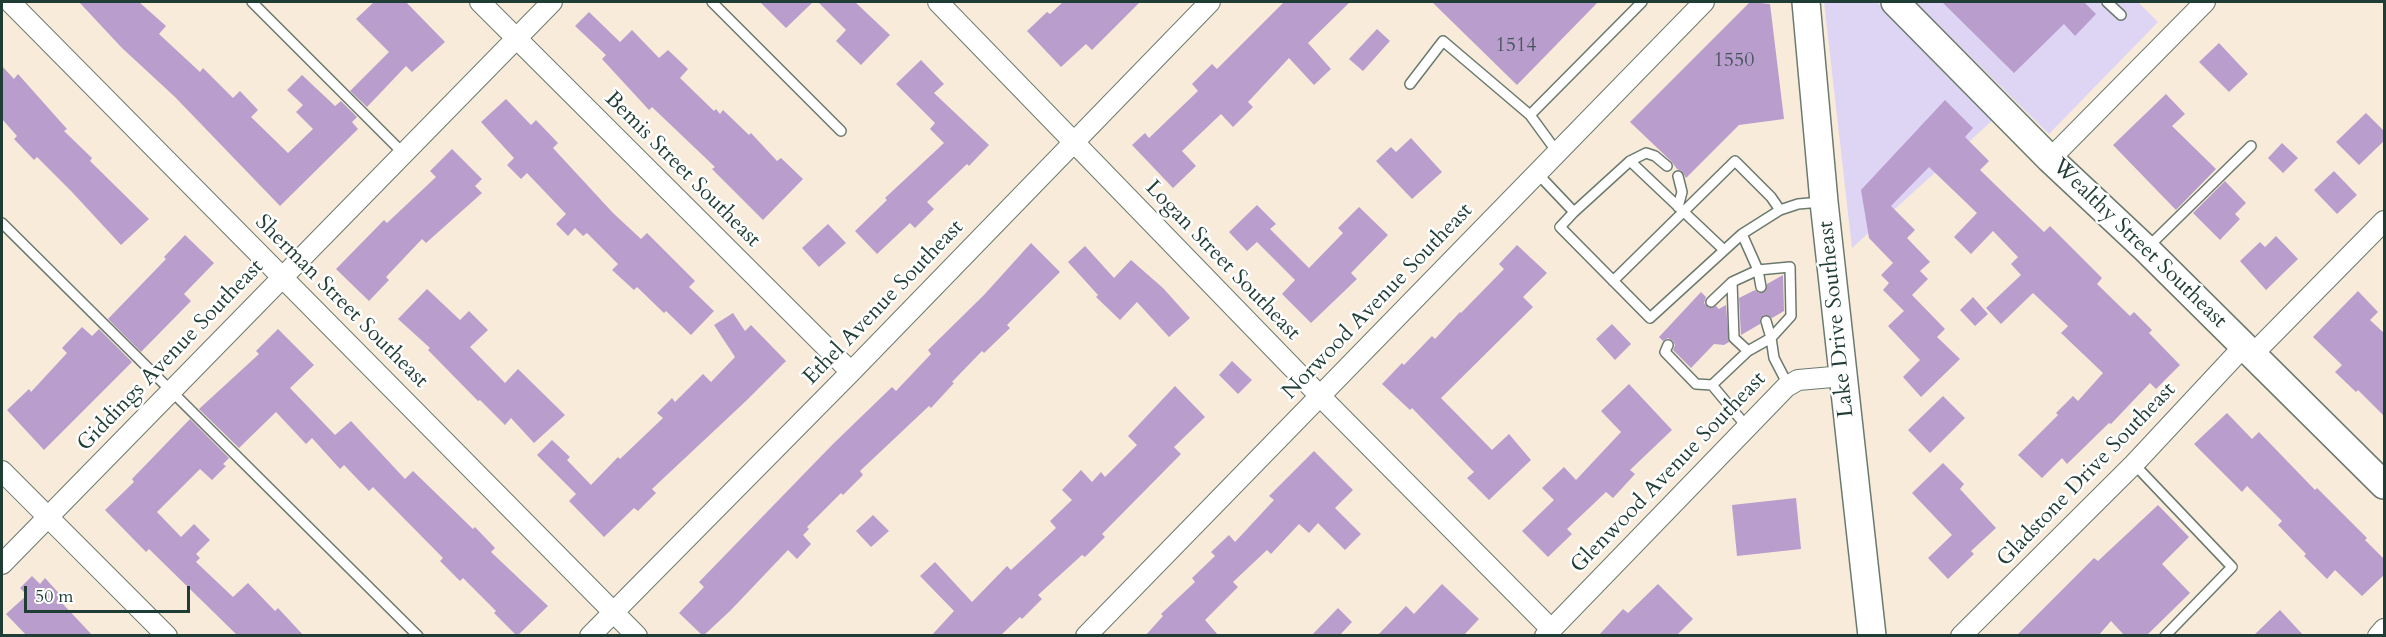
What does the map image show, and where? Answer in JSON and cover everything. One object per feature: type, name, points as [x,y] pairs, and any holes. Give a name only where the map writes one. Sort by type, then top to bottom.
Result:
[{"type":"main road","name":"Lake Drive Southeast","points":[[1806,2],[1824,202],[1872,636]]},
{"type":"main road","name":"Wealthy Street Southeast","points":[[1895,2],[2050,159],[2146,249],[2385,485]]},
{"type":"street","name":"Sherman Street Southeast","points":[[10,2],[637,636]]},
{"type":"street","name":"Bemis Street Southeast","points":[[480,2],[851,372]]},
{"type":"street","name":"Giddings Avenue Southeast","points":[[2,564],[281,276],[552,2]]},
{"type":"street","name":"Logan Street Southeast","points":[[938,2],[1548,632]]},
{"type":"street","name":"Ethel Avenue Southeast","points":[[590,636],[851,372],[1210,2]]},
{"type":"street","name":"Norwood Avenue Southeast","points":[[1086,636],[1704,2]]},
{"type":"street","points":[[2050,159],[2205,2]]},
{"type":"street","name":"Gladstone Drive Southeast","points":[[1961,636],[2249,350],[2385,221]]},
{"type":"street","name":"Glenwood Avenue Southeast","points":[[1548,632],[1788,385],[1798,380],[1844,376]]},
{"type":"street","points":[[2,471],[166,636]]},
{"type":"street","points":[[2378,636],[2385,629]]},
{"type":"lane","points":[[252,2],[403,153]]},
{"type":"lane","points":[[712,2],[841,131]]},
{"type":"lane","points":[[1530,115],[1642,2]]},
{"type":"lane","points":[[2107,2],[2121,15]]},
{"type":"lane","points":[[1410,84],[1443,41],[1530,115],[1557,152]]},
{"type":"lane","points":[[2146,249],[2251,146]]},
{"type":"lane","points":[[1667,165],[1655,156],[1646,153],[1630,161],[1560,227],[1650,318],[1742,234],[1780,210],[1798,204],[1824,202]]},
{"type":"lane","points":[[1630,161],[1724,250]]},
{"type":"lane","points":[[1613,280],[1681,209],[1735,161],[1771,197],[1780,210]]},
{"type":"lane","points":[[1537,173],[1574,212]]},
{"type":"lane","points":[[1678,176],[1682,192],[1681,209]]},
{"type":"lane","points":[[2,223],[418,636]]},
{"type":"lane","points":[[1742,234],[1758,270],[1761,287]]},
{"type":"lane","points":[[1711,302],[1732,282],[1758,270],[1790,267],[1791,316],[1771,338],[1748,351],[1712,385]]},
{"type":"lane","points":[[1732,282],[1734,338],[1748,351]]},
{"type":"lane","points":[[1766,321],[1774,358],[1788,385]]},
{"type":"lane","points":[[1668,345],[1665,352],[1696,384],[1712,385],[1747,427]]},
{"type":"lane","points":[[2134,464],[2232,567],[2165,636]]},
{"type":"shaded area","points":[[1824,2],[1877,2],[1994,119],[1852,248]]},
{"type":"shaded area","points":[[1915,2],[2138,2],[2158,22],[2049,134]]},
{"type":"building","points":[[79,2],[139,2],[166,26],[159,34],[200,72],[203,68],[233,98],[240,91],[258,110],[251,117],[288,153],[313,129],[296,112],[303,105],[287,90],[302,75],[335,106],[341,101],[357,117],[352,122],[358,129],[280,206]]},
{"type":"building","points":[[374,2],[406,2],[445,42],[412,72],[406,66],[367,107],[350,91],[389,52],[356,19]]},
{"type":"building","points":[[760,2],[813,2],[786,28]]},
{"type":"building","points":[[818,2],[855,2],[890,35],[861,65],[836,41],[846,30]]},
{"type":"building","points":[[1063,2],[1140,2],[1092,50],[1086,44],[1061,67],[1027,31],[1047,12],[1050,14]]},
{"type":"building","points":[[1284,2],[1350,2],[1308,43],[1331,69],[1314,85],[1289,58],[1248,102],[1253,107],[1233,127],[1221,114],[1182,151],[1196,166],[1173,188],[1132,145],[1145,133],[1149,138],[1198,91],[1192,84],[1212,64],[1217,69]]},
{"type":"building","points":[[1432,2],[1598,2],[1517,85]]},
{"type":"building","points":[[1750,2],[1770,4],[1784,119],[1739,125],[1686,178],[1682,171],[1677,169],[1630,122]]},
{"type":"building","points":[[1942,2],[2084,2],[2096,14],[2075,36],[2064,24],[2014,73]]},
{"type":"building","points":[[589,12],[620,42],[632,30],[659,58],[668,50],[688,69],[680,78],[714,111],[716,109],[720,114],[723,110],[749,135],[751,133],[777,161],[781,158],[803,179],[763,220],[712,169],[715,167],[652,107],[649,110],[602,59],[606,55],[575,26]]},
{"type":"building","points":[[1377,29],[1390,41],[1363,71],[1349,59]]},
{"type":"building","points":[[2219,43],[2248,74],[2229,92],[2199,62]]},
{"type":"building","points":[[921,60],[944,84],[934,93],[989,145],[969,166],[967,164],[927,202],[934,209],[915,228],[910,223],[877,254],[855,231],[887,200],[885,198],[944,143],[930,129],[935,123],[896,84]]},
{"type":"building","points":[[2,66],[14,79],[18,74],[67,129],[64,131],[92,158],[90,161],[149,219],[121,245],[37,157],[34,160],[14,139],[17,136],[2,119]]},
{"type":"building","points":[[2166,94],[2185,114],[2172,126],[2216,169],[2176,210],[2113,145]]},
{"type":"building","points":[[506,99],[531,125],[536,120],[558,143],[553,148],[613,213],[641,239],[647,233],[695,281],[689,287],[714,311],[691,335],[637,287],[634,290],[612,270],[618,264],[587,233],[583,236],[575,228],[568,236],[556,224],[566,214],[527,173],[521,179],[507,165],[514,158],[481,122]]},
{"type":"building","points":[[1945,100],[1973,128],[1965,137],[1989,161],[1980,170],[2044,232],[2050,226],[2102,278],[2097,284],[2130,316],[2134,312],[2152,330],[2149,333],[2180,365],[2156,389],[2150,383],[2111,424],[2109,423],[2067,464],[2062,458],[2042,478],[2018,455],[2058,415],[2056,413],[2073,396],[2078,401],[2103,373],[2061,333],[2068,326],[2033,293],[2001,324],[1986,308],[2021,275],[2011,264],[2018,257],[1993,231],[1971,254],[1954,237],[1977,213],[1929,167],[1891,206],[1915,230],[1907,238],[1930,262],[1920,271],[1928,279],[1912,295],[1945,329],[1937,337],[1960,359],[1921,397],[1903,377],[1920,360],[1888,326],[1904,311],[1883,290],[1889,283],[1881,275],[1893,263],[1869,238],[1861,190]]},
{"type":"building","points":[[2366,113],[2385,132],[2385,140],[2359,165],[2336,142]]},
{"type":"building","points":[[1411,138],[1442,172],[1412,199],[1376,161],[1391,147],[1396,152]]},
{"type":"building","points":[[2282,143],[2298,158],[2283,173],[2268,158]]},
{"type":"building","points":[[452,149],[482,179],[475,186],[482,193],[426,243],[422,239],[386,277],[389,280],[369,301],[336,269],[384,220],[387,223],[436,177],[430,171]]},
{"type":"building","points":[[2334,171],[2357,195],[2337,214],[2314,190]]},
{"type":"building","points":[[2225,181],[2246,203],[2235,214],[2240,219],[2220,240],[2193,213]]},
{"type":"building","points":[[1257,205],[1276,224],[1270,229],[1309,268],[1343,233],[1338,228],[1359,207],[1388,235],[1351,273],[1357,279],[1311,323],[1282,294],[1295,280],[1257,242],[1247,251],[1229,232]]},
{"type":"building","points":[[828,224],[846,243],[819,267],[802,248]]},
{"type":"building","points":[[185,235],[214,263],[184,294],[191,301],[141,352],[108,319],[166,259],[164,257]]},
{"type":"building","points":[[2276,236],[2298,259],[2266,290],[2240,261],[2260,242],[2265,247]]},
{"type":"building","points":[[1031,243],[1060,272],[1007,325],[1010,328],[984,353],[982,351],[952,382],[954,383],[931,408],[929,406],[860,471],[863,475],[807,527],[809,529],[803,535],[811,544],[797,559],[788,550],[703,636],[679,613],[704,587],[699,582],[833,444],[892,387],[896,391],[931,354],[928,350],[984,295]]},
{"type":"building","points":[[1517,245],[1547,273],[1523,297],[1533,307],[1441,398],[1492,450],[1509,434],[1531,460],[1489,500],[1467,478],[1474,472],[1412,408],[1410,410],[1382,384],[1432,336],[1435,339],[1504,269],[1499,264]]},
{"type":"building","points":[[1085,246],[1114,278],[1131,260],[1163,288],[1190,318],[1169,337],[1137,302],[1120,320],[1096,297],[1098,295],[1068,262]]},
{"type":"building","points":[[1783,275],[1784,311],[1772,318],[1764,315],[1760,319],[1760,324],[1741,335],[1739,298],[1755,290],[1759,293],[1765,292],[1767,284]]},
{"type":"building","points":[[427,289],[460,320],[469,311],[488,330],[470,347],[505,383],[518,369],[565,415],[534,443],[511,418],[505,425],[480,400],[478,401],[428,350],[430,348],[398,319]]},
{"type":"building","points":[[2358,291],[2378,312],[2370,320],[2385,334],[2385,417],[2358,390],[2356,392],[2335,372],[2342,365],[2313,337]]},
{"type":"building","points":[[1701,292],[1706,297],[1704,303],[1709,308],[1716,306],[1719,309],[1726,305],[1729,342],[1724,345],[1714,344],[1691,368],[1673,350],[1675,345],[1673,341],[1668,338],[1663,341],[1659,337]]},
{"type":"building","points":[[1973,297],[1988,314],[1975,326],[1960,310]]},
{"type":"building","points":[[733,313],[745,331],[751,325],[786,361],[652,489],[656,493],[638,511],[634,508],[604,537],[569,501],[576,494],[537,455],[552,440],[570,457],[567,460],[591,485],[618,457],[620,459],[663,418],[657,413],[672,398],[675,402],[703,374],[711,382],[735,357],[714,325]]},
{"type":"building","points":[[1612,324],[1631,344],[1615,360],[1596,339]]},
{"type":"building","points":[[82,327],[92,336],[99,329],[132,362],[44,450],[7,410],[29,389],[31,392],[67,353],[62,348]]},
{"type":"building","points":[[278,329],[314,365],[290,388],[335,435],[351,421],[405,479],[413,471],[473,529],[475,527],[495,548],[491,552],[548,606],[517,636],[463,578],[460,581],[440,561],[443,558],[373,487],[369,491],[344,465],[340,469],[312,438],[306,444],[276,412],[239,448],[199,409],[259,354],[256,351]]},
{"type":"building","points":[[1232,361],[1252,380],[1238,394],[1219,375]]},
{"type":"building","points":[[1629,384],[1672,430],[1630,470],[1635,474],[1613,498],[1606,492],[1567,529],[1572,534],[1548,557],[1522,531],[1554,500],[1542,488],[1564,467],[1576,480],[1621,432],[1601,411]]},
{"type":"building","points":[[1175,386],[1205,417],[1174,447],[1181,454],[1102,534],[1105,537],[1085,557],[1082,555],[1038,595],[1042,599],[1000,636],[931,636],[954,611],[920,576],[935,562],[972,602],[1007,566],[1011,570],[1056,528],[1050,521],[1072,500],[1062,490],[1081,470],[1092,482],[1101,472],[1105,477],[1137,445],[1128,436]]},
{"type":"building","points":[[1943,396],[1965,418],[1930,453],[1908,430]]},
{"type":"building","points":[[2227,413],[2252,439],[2259,432],[2315,490],[2317,488],[2367,538],[2365,540],[2385,560],[2385,574],[2362,596],[2335,570],[2327,579],[2278,525],[2282,521],[2247,486],[2242,492],[2194,444]]},
{"type":"building","points":[[190,419],[229,458],[223,464],[226,466],[212,480],[200,469],[157,512],[181,537],[194,524],[210,540],[196,554],[200,558],[196,562],[233,597],[248,583],[275,611],[278,608],[304,636],[238,636],[149,549],[146,552],[105,510],[134,482],[132,479]]},
{"type":"building","points":[[1314,451],[1353,490],[1335,508],[1361,534],[1345,550],[1318,523],[1309,533],[1299,524],[1271,554],[1267,550],[1233,582],[1238,587],[1205,620],[1219,636],[1145,636],[1163,616],[1161,614],[1195,582],[1192,578],[1215,556],[1211,552],[1229,535],[1235,542],[1274,500],[1269,496]]},
{"type":"building","points":[[1943,463],[1964,484],[1960,489],[1996,528],[1971,551],[1974,554],[1948,579],[1928,558],[1952,535],[1912,493]]},
{"type":"building","points":[[1796,498],[1801,549],[1737,556],[1732,505]]},
{"type":"building","points":[[2158,505],[2189,537],[2162,564],[2190,593],[2146,636],[2125,636],[2111,621],[2098,636],[2016,636],[2094,558],[2098,561]]},
{"type":"building","points":[[873,515],[889,531],[871,547],[856,531]]},
{"type":"building","points":[[32,576],[40,584],[45,578],[65,600],[62,603],[93,636],[27,636],[6,614],[27,595],[20,588]]},
{"type":"building","points":[[1442,584],[1479,619],[1463,636],[1377,636],[1406,606],[1414,614]]},
{"type":"building","points":[[1658,584],[1693,619],[1676,636],[1598,636],[1623,609],[1628,613]]},
{"type":"building","points":[[1338,608],[1352,622],[1339,636],[1311,636]]},
{"type":"building","points":[[2280,610],[2304,636],[2253,636]]}]
